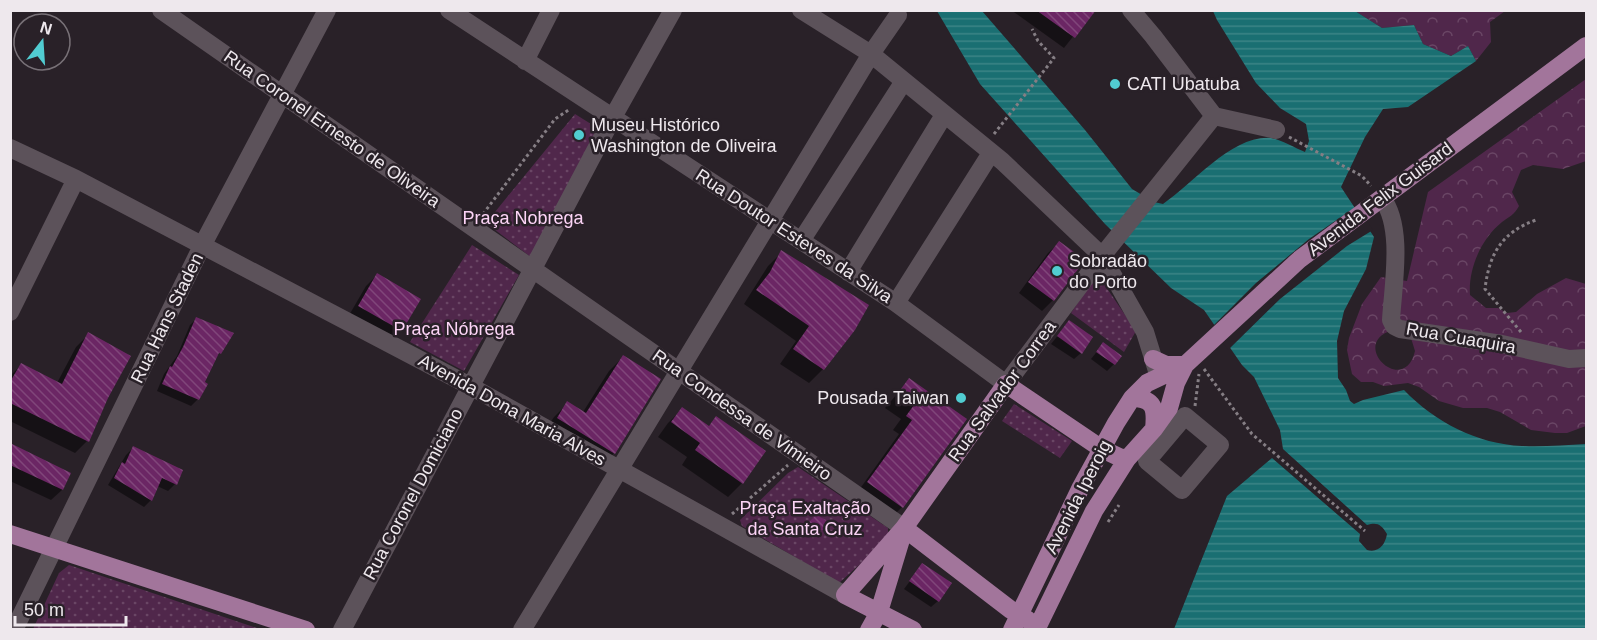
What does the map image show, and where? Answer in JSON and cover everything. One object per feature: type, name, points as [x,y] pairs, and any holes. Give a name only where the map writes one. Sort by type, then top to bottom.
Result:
[{"type":"main road","name":"Avenida Felix Guisard","points":[[1169,408],[1176,383],[1195,361],[1300,259],[1587,46]]},
{"type":"main road","name":"Avenida Felix Guisard","points":[[1156,367],[1195,361]]},
{"type":"main road","points":[[1156,367],[1169,408]]},
{"type":"main road","name":"Avenida Iperoig","points":[[1016,622],[1102,449],[1132,398],[1147,383],[1156,367]]},
{"type":"main road","name":"Rua Doutor Esteves da Silva","points":[[1006,384],[1102,449],[1127,459]]},
{"type":"main road","name":"Rua Salvador Correa","points":[[845,596],[904,528],[1006,384]]},
{"type":"main road","points":[[1132,398],[1142,398],[1152,405],[1155,410],[1154,429]]},
{"type":"main road","name":"Avenida Iperoig","points":[[1037,627],[1094,512],[1127,459],[1169,408]]},
{"type":"main road","name":"Rua Salvador Correa","points":[[869,630],[879,612],[904,528]]},
{"type":"main road","name":"Rua Condessa de Vimieiro","points":[[904,528],[1016,622],[1037,627]]},
{"type":"main road","points":[[10,534],[306,630]]},
{"type":"main road","name":"Avenida Dona Maria Alves","points":[[845,596],[913,630]]},
{"type":"street","name":"Rua Coronel Ernesto de Oliveira","points":[[161,10],[532,269]]},
{"type":"street","name":"Rua Hans Staden","points":[[14,630],[202,246],[327,10]]},
{"type":"street","name":"Rua Doutor Esteves da Silva","points":[[449,10],[896,303],[1006,384]]},
{"type":"street","points":[[525,61],[551,10]]},
{"type":"street","name":"Rua Coronel Domiciano","points":[[342,630],[532,269],[672,10]]},
{"type":"street","points":[[801,10],[871,54],[1002,161],[1105,252],[1145,332],[1156,367]]},
{"type":"street","points":[[1131,10],[1214,116],[1276,130]]},
{"type":"street","points":[[522,630],[618,468],[871,54],[898,15]]},
{"type":"street","points":[[801,241],[904,81]]},
{"type":"street","points":[[848,272],[944,115]]},
{"type":"street","name":"Rua Salvador Correa","points":[[1006,384],[1105,252],[1214,116]]},
{"type":"street","name":"Avenida Dona Maria Alves","points":[[10,148],[75,179],[471,386],[845,596]]},
{"type":"street","points":[[896,303],[991,153]]},
{"type":"street","points":[[10,312],[75,179]]},
{"type":"street","name":"Rua Cuaquira","points":[[1375,203],[1388,207],[1394,223],[1391,320],[1394,326],[1400,329],[1502,344],[1569,359],[1587,358]]},
{"type":"street","name":"Rua Condessa de Vimieiro","points":[[532,269],[904,528]]},
{"type":"path","points":[[1003,122],[1054,58],[1038,41],[1032,29]]},
{"type":"path","points":[[473,228],[555,119],[572,108],[580,96]]},
{"type":"path","points":[[1276,130],[1362,176]]},
{"type":"path","points":[[1523,333],[1485,289],[1487,269],[1503,239],[1520,226],[1536,220]]},
{"type":"path","points":[[1192,422],[1195,361]]},
{"type":"path","points":[[1195,361],[1252,434],[1365,531]]},
{"type":"path","points":[[720,525],[798,455]]},
{"type":"path","points":[[1105,527],[1122,500]]},
{"type":"green space","points":[[1355,11],[1505,11],[1490,22],[1491,42],[1476,61],[1468,46],[1451,56],[1423,44],[1414,25],[1382,28]]},
{"type":"green space","points":[[1586,79],[1586,161],[1563,169],[1533,165],[1521,170],[1512,192],[1519,206],[1488,237],[1477,255],[1471,275],[1470,295],[1486,308],[1498,308],[1507,313],[1516,312],[1537,294],[1566,278],[1586,284],[1586,426],[1567,433],[1531,430],[1500,412],[1487,408],[1463,408],[1439,401],[1419,387],[1408,383],[1384,386],[1373,382],[1361,382],[1352,374],[1347,350],[1349,338],[1362,304],[1381,277],[1407,281],[1428,192]],"holes":[[[1393,330],[1411,338],[1415,351],[1409,364],[1400,369],[1391,368],[1377,355],[1375,345],[1380,337]]]},
{"type":"green space","name":"Praça Nobrega","points":[[575,114],[599,129],[532,258],[486,223]]},
{"type":"green space","name":"Praça Nóbrega","points":[[472,245],[519,275],[464,371],[410,342]]},
{"type":"green space","points":[[1091,283],[1104,284],[1136,331],[1124,352],[1071,313]]},
{"type":"green space","points":[[1014,404],[1072,441],[1060,458],[1002,421]]},
{"type":"green space","name":"Praça Exaltação da Santa Cruz","points":[[798,467],[888,528],[888,539],[839,583],[742,526],[740,520],[788,473]]},
{"type":"green space","points":[[69,565],[260,629],[33,629],[59,573]]},
{"type":"water","points":[[937,11],[982,11],[1085,130],[1132,189],[1154,202],[1163,204],[1214,162],[1242,144],[1256,139],[1271,138],[1305,152],[1309,141],[1306,124],[1280,108],[1256,83],[1213,11],[1355,11],[1382,28],[1414,25],[1423,44],[1451,56],[1468,46],[1476,61],[1408,107],[1383,109],[1365,137],[1341,187],[1374,237],[1366,269],[1344,311],[1337,341],[1338,378],[1350,401],[1354,404],[1404,390],[1416,402],[1443,421],[1489,441],[1522,446],[1586,444],[1586,629],[1174,629],[1227,496],[1272,458],[1360,534],[1359,541],[1367,550],[1371,551],[1381,547],[1387,534],[1378,525],[1367,525],[1283,449],[1280,430],[1254,377],[1242,365],[1204,310],[1171,288],[1105,224],[980,84]]},
{"type":"pier","points":[[1357,206],[1373,230],[1347,246],[1280,299],[1228,350],[1212,327],[1256,283],[1309,239]]},
{"type":"building","points":[[1036,10],[1096,10],[1075,38]]},
{"type":"building","name":"Sobradão do Porto","points":[[1059,241],[1085,260],[1054,301],[1028,282]]},
{"type":"building","points":[[781,250],[869,305],[855,330],[824,370],[793,349],[809,326],[756,290],[770,272]]},
{"type":"building","points":[[377,273],[421,299],[402,331],[358,306]]},
{"type":"building","points":[[196,317],[234,333],[221,354],[219,353],[205,382],[208,384],[199,400],[162,384],[170,366],[172,367],[183,347]]},
{"type":"building","points":[[1069,320],[1093,337],[1082,354],[1057,336]]},
{"type":"building","points":[[88,332],[131,356],[108,398],[89,442],[10,403],[10,382],[21,363],[62,384]]},
{"type":"building","points":[[1103,342],[1122,356],[1115,365],[1096,352]]},
{"type":"building","points":[[623,355],[661,379],[615,454],[557,418],[567,401],[586,413]]},
{"type":"building","points":[[909,378],[967,419],[903,508],[867,482],[912,420],[906,416],[914,405],[898,393]]},
{"type":"building","points":[[682,407],[709,426],[716,416],[766,451],[743,484],[695,450],[700,443],[671,422]]},
{"type":"building","points":[[10,443],[71,473],[63,490],[10,465]]},
{"type":"building","points":[[133,446],[183,470],[177,485],[162,478],[152,501],[114,478],[122,462],[125,464]]},
{"type":"building","points":[[816,515],[826,520],[823,530],[813,531],[809,522]]},
{"type":"building","points":[[922,563],[952,583],[939,602],[909,581]]},
{"type":"place","name":"CATI Ubatuba","points":[[1115,84]]},
{"type":"place","name":"Museu Histórico Washington de Oliveira","points":[[579,135]]},
{"type":"place","name":"Sobradão do Porto","points":[[1057,271]]},
{"type":"place","name":"Pousada Taiwan","points":[[961,398]]}]
